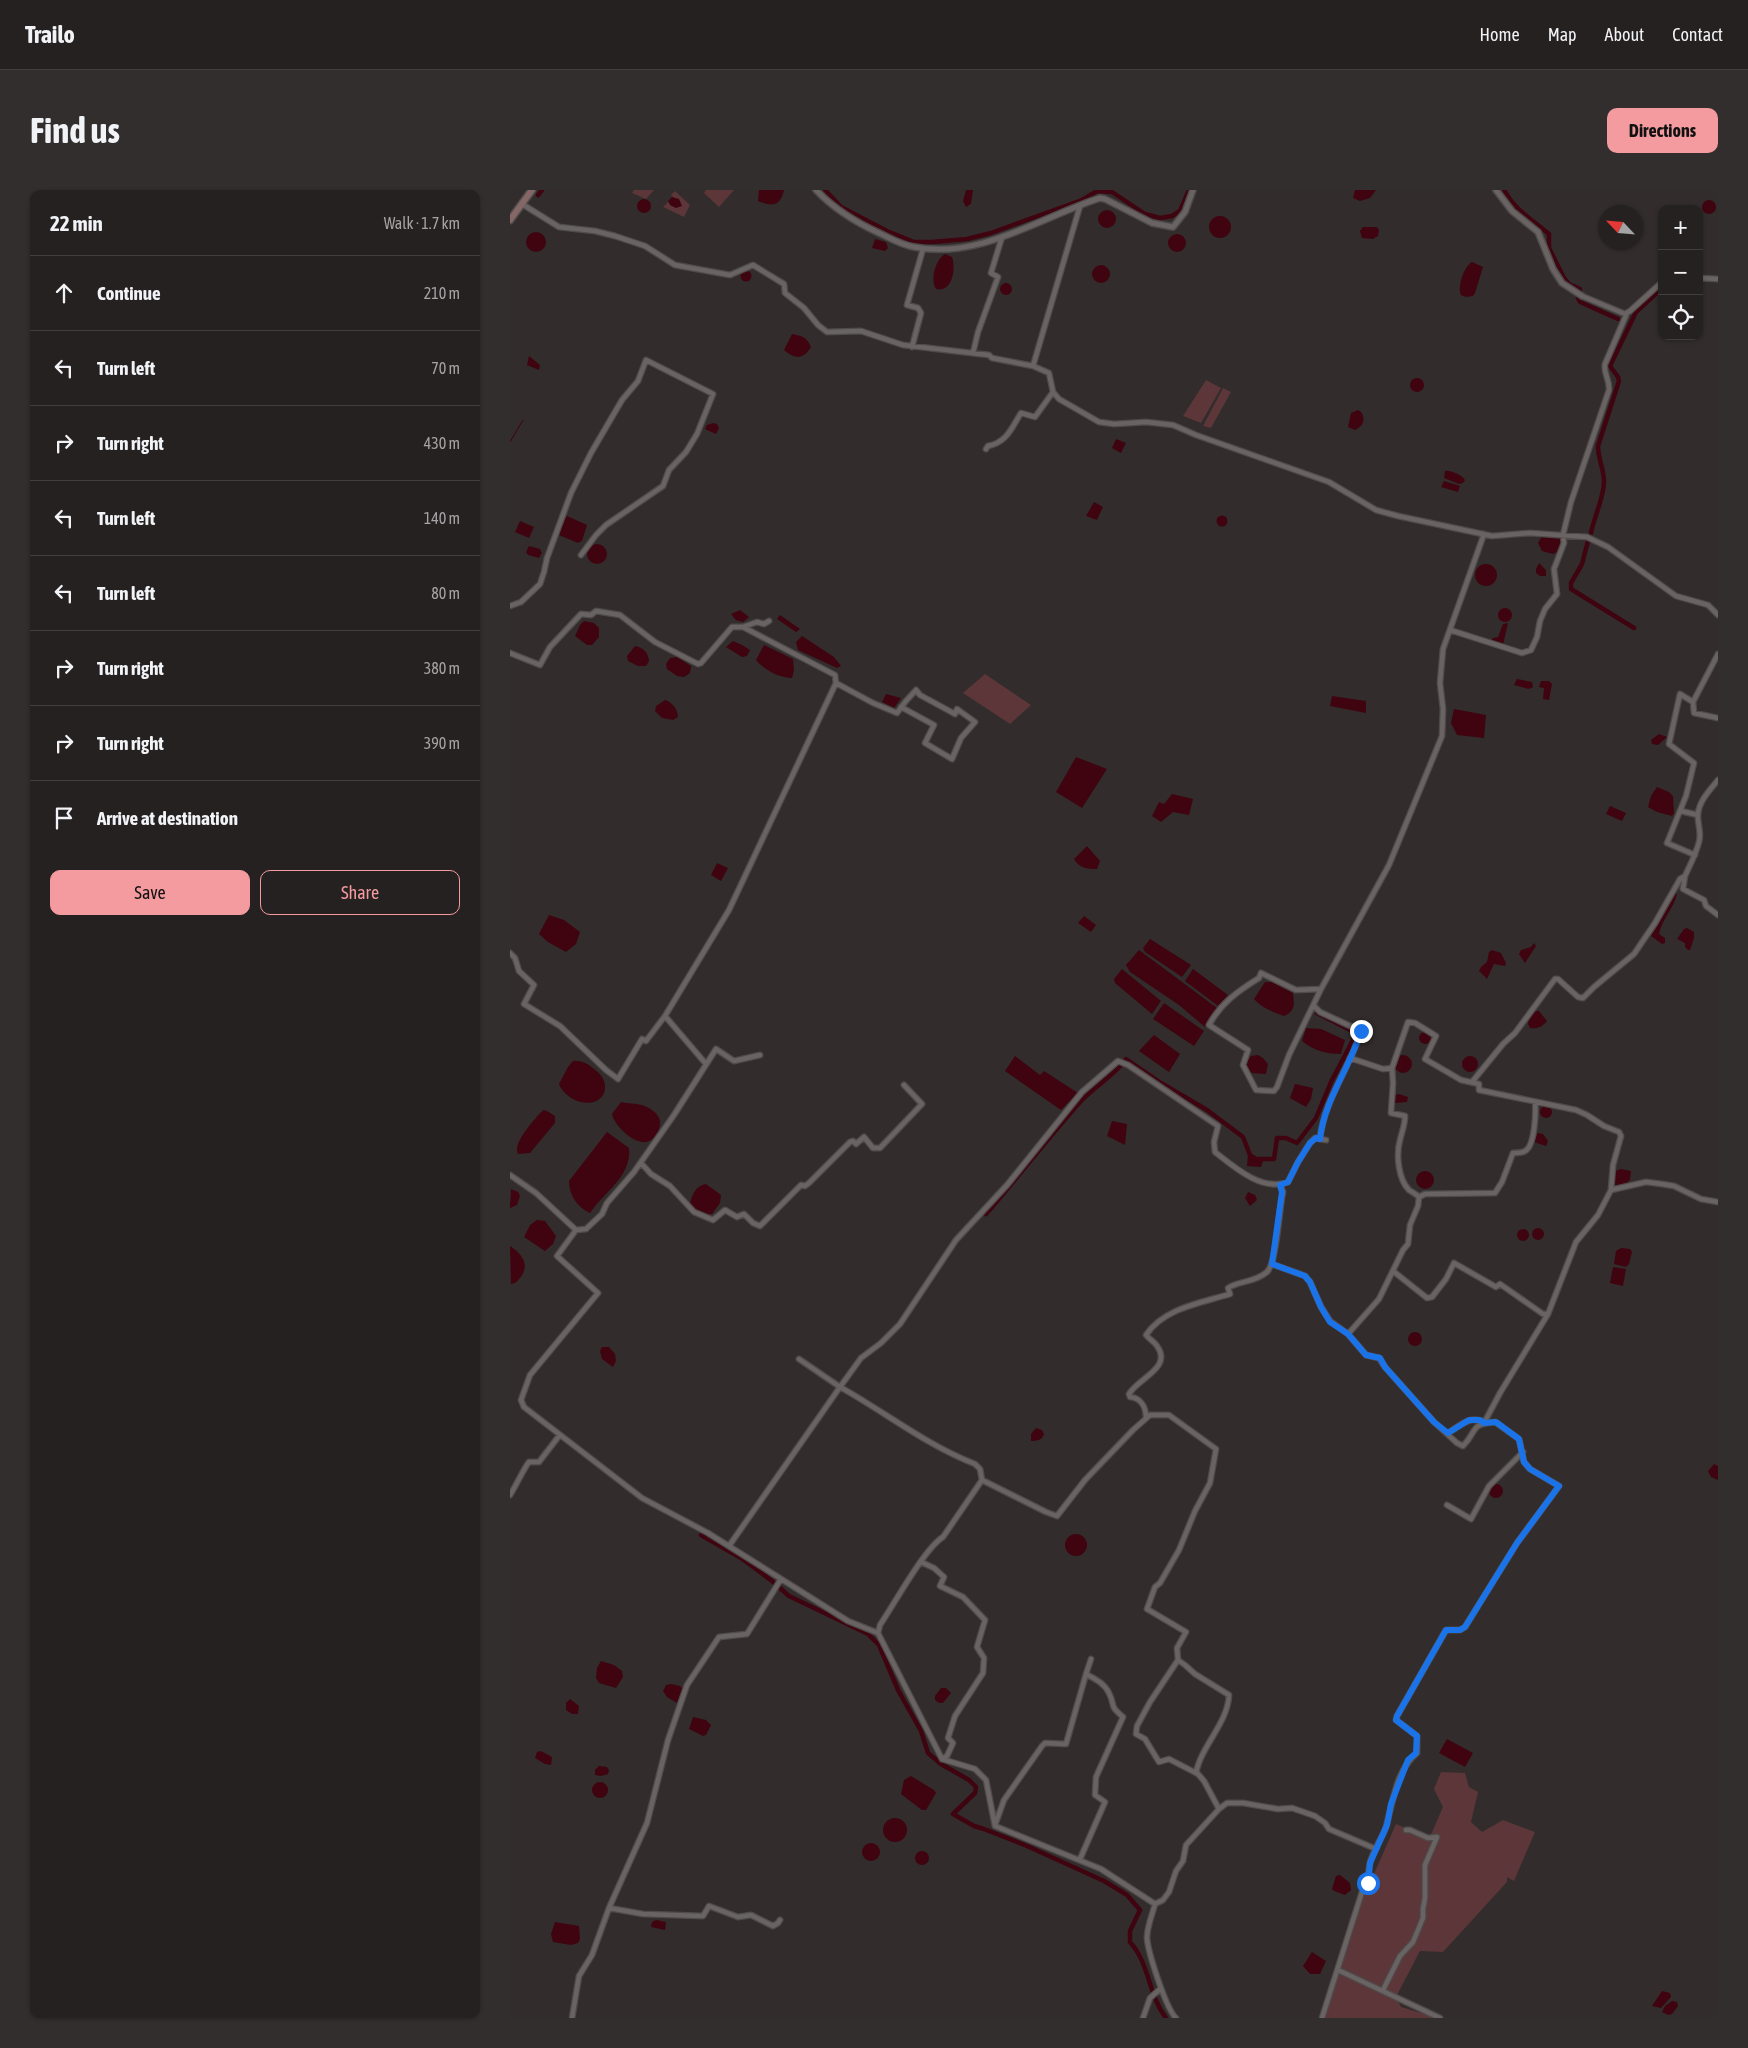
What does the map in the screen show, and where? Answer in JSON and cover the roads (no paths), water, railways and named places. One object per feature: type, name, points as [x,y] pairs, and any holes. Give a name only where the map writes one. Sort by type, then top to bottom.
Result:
[{"type":"main road","points":[[510,220],[528,192]]},
{"type":"street","points":[[816,190],[827,202],[856,222],[902,244],[923,249],[971,245],[1002,237],[1100,198],[1152,223],[1173,226],[1185,212],[1193,190]]},
{"type":"street","points":[[1496,190],[1512,211],[1538,232],[1553,269],[1562,283],[1582,296],[1627,314]]},
{"type":"street","points":[[522,204],[560,227],[594,231],[615,236],[645,246],[675,265],[730,275],[753,265],[784,284],[785,293],[804,308],[818,326],[827,332],[862,331],[912,347],[973,353],[1033,366],[1049,373],[1052,392],[1068,405],[1104,424],[1146,422],[1173,425],[1329,482],[1376,510],[1492,536],[1530,532],[1587,537],[1599,542],[1676,596],[1708,605],[1718,615]]},
{"type":"street","points":[[1033,366],[1080,206]]},
{"type":"street","points":[[973,353],[978,332],[998,277],[991,273],[1002,237]]},
{"type":"street","points":[[912,347],[921,313],[918,308],[907,305],[923,249]]},
{"type":"street","points":[[1703,278],[1718,279]]},
{"type":"street","points":[[1450,630],[1522,653],[1531,650],[1545,609],[1557,594],[1554,570],[1564,543],[1563,535],[1571,502],[1609,390],[1609,384],[1604,371],[1605,364],[1627,314],[1658,286]]},
{"type":"street","points":[[510,606],[521,602],[540,584],[547,558],[571,493],[591,453],[622,400],[638,381],[646,360],[660,365],[714,394],[697,434],[686,452],[669,470],[663,486],[606,525],[581,555]]},
{"type":"street","points":[[986,449],[988,446],[999,444],[1005,438],[1021,413],[1035,417],[1052,392]]},
{"type":"street","points":[[1322,989],[1296,990],[1261,973],[1259,978],[1226,1001],[1209,1026],[1248,1050],[1243,1065],[1256,1090],[1274,1091],[1277,1087],[1289,1054],[1389,865],[1439,744],[1442,736],[1443,709],[1440,683],[1444,649],[1484,534]]},
{"type":"street","points":[[510,653],[540,665],[550,647],[581,614],[591,615],[596,611],[620,615],[655,642],[698,664],[732,628],[743,627],[757,622],[764,624],[769,621]]},
{"type":"street","points":[[510,953],[516,958],[519,971],[534,985],[524,1004],[560,1026],[618,1079],[642,1039],[646,1041],[665,1016],[728,910],[836,683],[835,676],[743,627]]},
{"type":"street","points":[[1718,654],[1693,702],[1694,713],[1718,718]]},
{"type":"street","points":[[836,683],[873,703],[897,713],[901,707],[916,690],[920,695],[955,714],[957,709],[975,722],[962,738],[952,759],[925,743],[934,725],[901,707]]},
{"type":"street","points":[[1693,702],[1680,694],[1669,744],[1694,762],[1693,774],[1681,811],[1667,843],[1694,856]]},
{"type":"street","points":[[1717,783],[1705,797],[1698,815],[1701,833],[1685,876],[1683,889],[1704,900],[1706,906],[1718,915]]},
{"type":"street","points":[[1681,811],[1698,815]]},
{"type":"street","points":[[1472,1082],[1503,1044],[1515,1033],[1555,979],[1558,979],[1578,997],[1583,998],[1634,954],[1680,879],[1685,876]]},
{"type":"street","points":[[1314,1006],[1320,1012],[1361,1031],[1322,1124],[1320,1139]]},
{"type":"street","points":[[665,1016],[706,1064]]},
{"type":"street","points":[[1484,1423],[1500,1392],[1548,1314],[1576,1242],[1598,1215],[1611,1190],[1613,1164],[1621,1136],[1619,1132],[1576,1110],[1479,1090],[1480,1084],[1460,1080],[1425,1059],[1436,1036],[1414,1023],[1408,1022],[1392,1068],[1391,1113],[1406,1116],[1406,1124],[1400,1139],[1398,1154],[1400,1171],[1408,1189],[1419,1196],[1426,1194],[1495,1193],[1502,1182],[1513,1153],[1524,1152],[1530,1146],[1536,1112],[1535,1102]]},
{"type":"street","points":[[760,1055],[734,1061],[716,1048],[641,1162],[607,1203],[602,1214],[586,1229],[576,1230],[557,1256],[598,1293],[530,1375],[521,1400],[524,1407],[559,1436],[642,1498],[708,1533],[780,1581],[848,1621],[878,1633]]},
{"type":"street","points":[[1350,1058],[1383,1069],[1392,1068]]},
{"type":"street","points":[[729,1546],[861,1358],[881,1343],[900,1324],[956,1240],[1006,1184],[1082,1092],[1118,1061],[1128,1065],[1218,1126],[1214,1142],[1215,1152],[1258,1182],[1280,1185],[1288,1182],[1310,1143],[1316,1138],[1326,1140]]},
{"type":"street","points":[[641,1162],[650,1174],[670,1186],[694,1212],[713,1220],[725,1210],[737,1217],[744,1214],[753,1223],[760,1226],[801,1185],[805,1186],[850,1142],[853,1141],[856,1144],[864,1137],[873,1148],[880,1148],[889,1141],[922,1104],[904,1085]]},
{"type":"street","points":[[510,1175],[536,1192],[576,1230]]},
{"type":"street","points":[[1611,1190],[1646,1182],[1674,1186],[1701,1199],[1718,1202]]},
{"type":"street","points":[[1146,1418],[1144,1406],[1139,1400],[1130,1397],[1129,1394],[1132,1389],[1155,1370],[1162,1360],[1162,1354],[1156,1344],[1146,1335],[1151,1327],[1168,1315],[1230,1294],[1228,1288],[1252,1281],[1268,1270],[1272,1264],[1282,1192],[1280,1185]]},
{"type":"street","points":[[1348,1334],[1379,1299],[1408,1244],[1410,1225],[1418,1206],[1419,1196]]},
{"type":"street","points":[[1393,1271],[1427,1298],[1432,1297],[1446,1278],[1454,1262],[1496,1287],[1500,1284],[1543,1314],[1548,1314]]},
{"type":"street","points":[[1272,1264],[1305,1276],[1310,1282],[1330,1322],[1348,1334],[1366,1355],[1380,1358],[1385,1367],[1434,1422],[1457,1443],[1463,1446],[1472,1431],[1479,1424],[1496,1422],[1519,1439],[1524,1462],[1530,1469],[1559,1486],[1517,1543],[1465,1627],[1460,1630],[1446,1630],[1397,1716],[1396,1720],[1399,1724],[1417,1736],[1416,1753],[1408,1760],[1400,1778],[1391,1804],[1387,1825],[1370,1863],[1368,1884],[1362,1892],[1322,2018]]},
{"type":"street","points":[[799,1359],[876,1410],[914,1431],[930,1444],[975,1464],[980,1469],[982,1480],[943,1536],[936,1541],[921,1562],[880,1625],[878,1633],[942,1759],[975,1769],[986,1780],[995,1826]]},
{"type":"street","points":[[982,1480],[1057,1516],[1085,1480],[1150,1415],[1169,1415],[1216,1449],[1210,1484],[1195,1510],[1179,1550],[1160,1583],[1155,1587],[1147,1608],[1186,1632],[1177,1648],[1178,1660],[1150,1702],[1137,1726],[1136,1734],[1145,1739],[1159,1762],[1169,1759],[1196,1773],[1204,1781],[1219,1809]]},
{"type":"street","points":[[1448,1433],[1469,1420],[1480,1420],[1484,1423]]},
{"type":"street","points":[[510,1495],[524,1474],[529,1462],[538,1462],[559,1436]]},
{"type":"street","points":[[1447,1504],[1471,1519],[1489,1486],[1523,1452]]},
{"type":"street","points":[[921,1562],[939,1571],[944,1576],[940,1586],[963,1596],[985,1620],[977,1647],[984,1658],[983,1673],[955,1716],[948,1738],[953,1743],[947,1756],[942,1759]]},
{"type":"street","points":[[572,2018],[579,1976],[592,1955],[647,1822],[668,1740],[687,1685],[719,1637],[747,1634],[780,1581]]},
{"type":"street","points":[[995,1826],[1004,1800],[1042,1746],[1045,1743],[1066,1744],[1091,1659]]},
{"type":"street","points":[[1178,1660],[1195,1674],[1229,1696],[1227,1708],[1210,1739],[1196,1773]]},
{"type":"street","points":[[1080,1859],[1105,1802],[1095,1795],[1096,1777],[1123,1717],[1112,1708],[1109,1693],[1101,1682],[1086,1674]]},
{"type":"street","points":[[1176,2018],[1159,1990],[1147,1937],[1148,1925],[1155,1904],[1163,1900],[1169,1892],[1176,1872],[1183,1861],[1186,1845],[1219,1809],[1227,1803],[1243,1803],[1278,1809],[1292,1808],[1315,1816],[1325,1823],[1329,1829],[1376,1849]]},
{"type":"street","points":[[995,1826],[1080,1859],[1122,1881],[1155,1904]]},
{"type":"street","points":[[1383,1990],[1400,1956],[1413,1942],[1423,1918],[1426,1898],[1425,1865],[1437,1837],[1428,1838],[1406,1830]]},
{"type":"street","points":[[610,1908],[619,1912],[703,1916],[709,1906],[738,1917],[751,1915],[773,1926],[780,1920]]},
{"type":"street","points":[[1338,1970],[1440,2018]]},
{"type":"street","points":[[1144,2018],[1150,1998],[1159,1990]]},
{"type":"waterway","points":[[538,195],[542,190]]},
{"type":"waterway","points":[[825,190],[841,207],[887,231],[914,242],[967,239],[991,233],[1082,200],[1097,191],[1112,192],[1145,214],[1160,218],[1172,216],[1180,211],[1189,190]]},
{"type":"waterway","points":[[1504,190],[1513,204],[1549,234],[1549,248],[1564,278],[1569,284],[1580,289],[1578,298],[1580,302],[1618,319]]},
{"type":"waterway","points":[[1591,533],[1604,488],[1604,477],[1598,446],[1619,381],[1610,366],[1636,312],[1658,292]]},
{"type":"waterway","points":[[510,442],[523,420]]},
{"type":"waterway","points":[[1588,541],[1582,564],[1571,583],[1571,589],[1634,628]]},
{"type":"waterway","points":[[986,1214],[1081,1101],[1116,1071],[1126,1059],[1161,1083],[1207,1110],[1243,1137],[1250,1155],[1256,1159],[1274,1159],[1277,1138],[1286,1138],[1297,1143],[1316,1118],[1331,1082],[1353,1040],[1354,1032],[1317,1013]]},
{"type":"waterway","points":[[701,1535],[741,1558],[789,1596],[868,1634],[879,1645],[898,1690],[921,1731],[928,1753],[941,1764],[969,1780],[976,1787],[975,1793],[953,1814],[974,1826],[1027,1846],[1104,1881],[1127,1895],[1140,1910],[1130,1931],[1130,1942],[1142,1960],[1156,2000],[1166,2018]]}]
